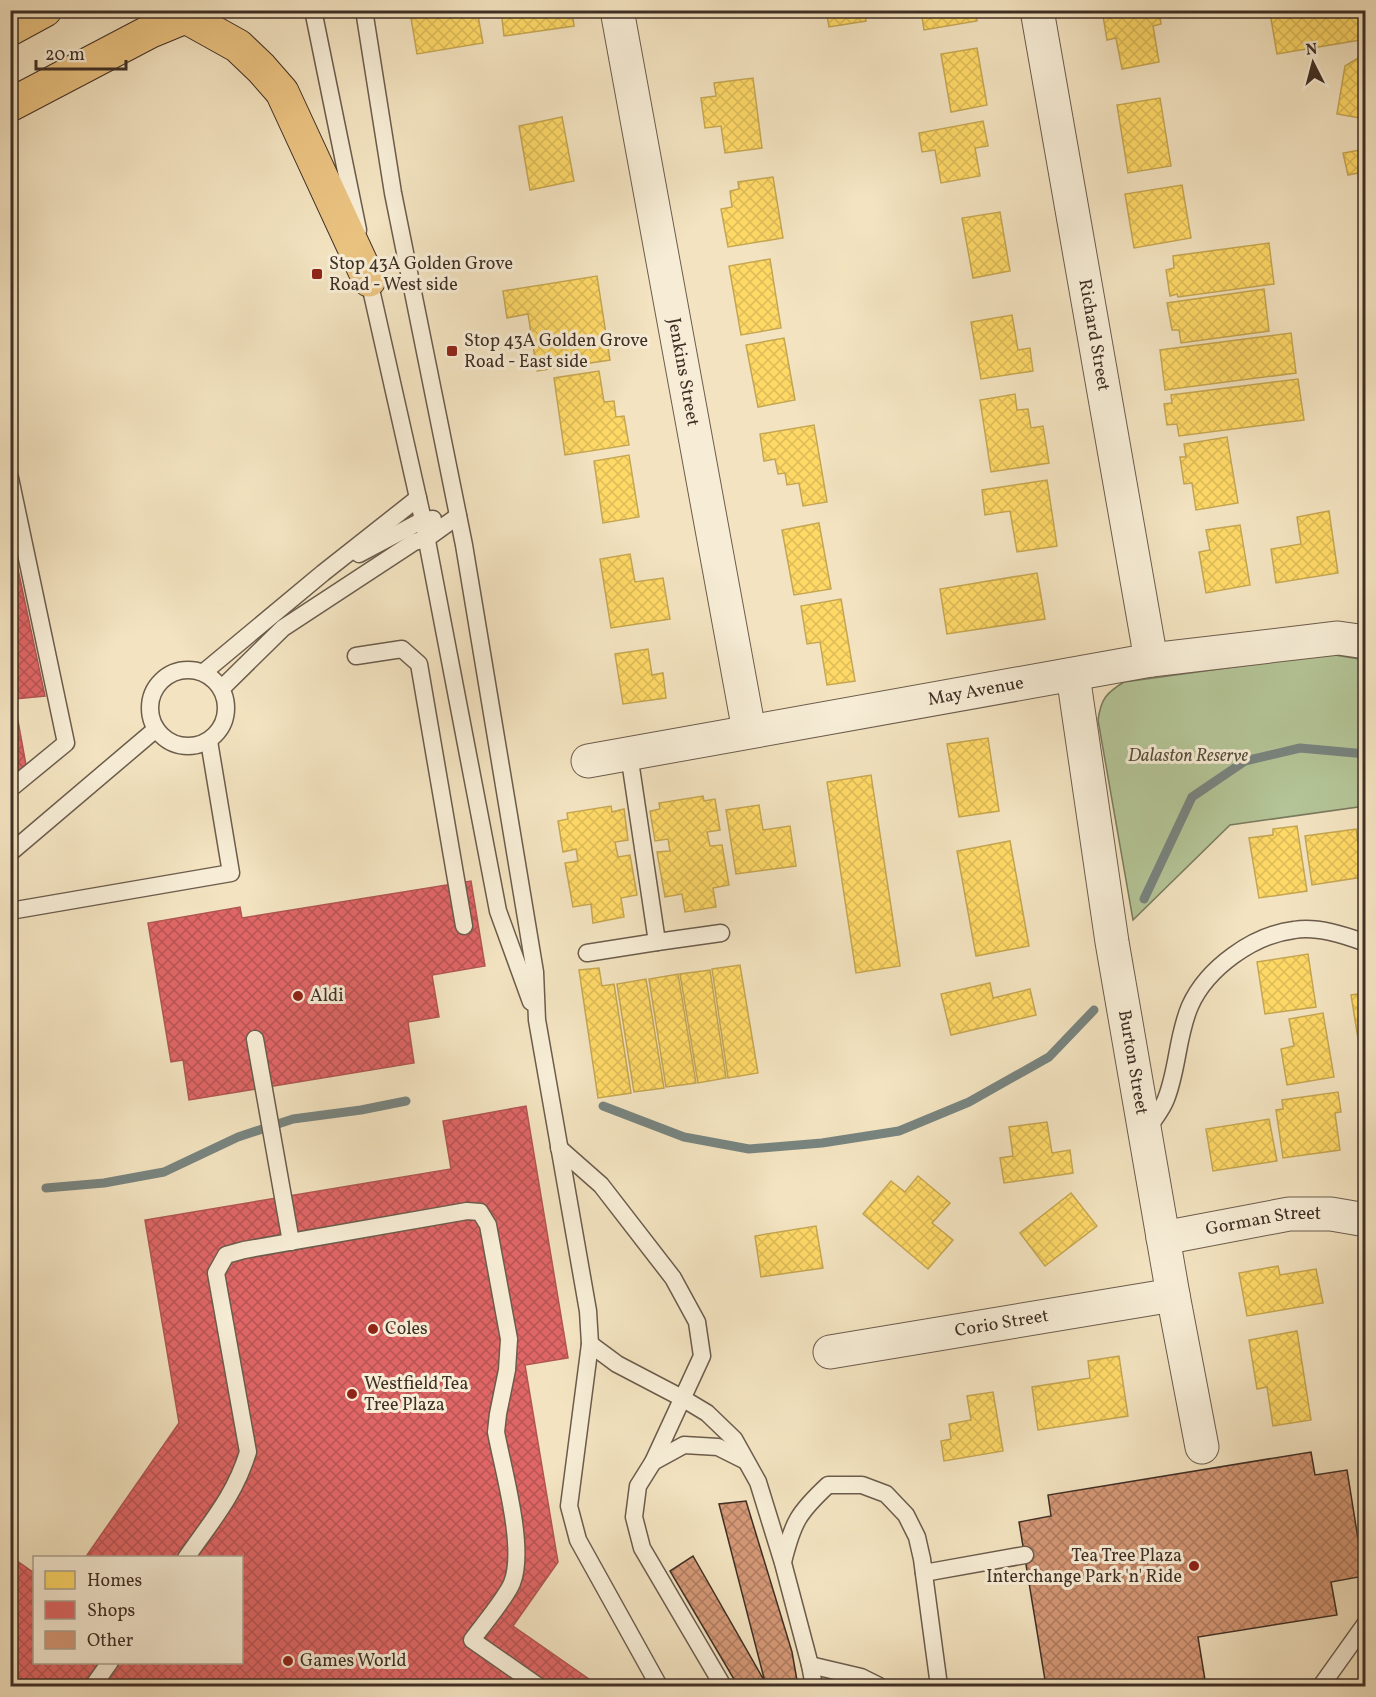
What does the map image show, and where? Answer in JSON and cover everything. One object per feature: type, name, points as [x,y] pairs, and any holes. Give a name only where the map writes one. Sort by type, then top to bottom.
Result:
[{"type":"highway","points":[[10,29],[45,10]]},
{"type":"highway","points":[[10,105],[151,31],[194,14],[238,46],[282,92],[369,280]]},
{"type":"street","name":"Jenkins Street","points":[[617,10],[749,731]]},
{"type":"street","name":"Richard Street","points":[[1037,10],[1151,660]]},
{"type":"street","name":"May Avenue","points":[[588,761],[1151,660],[1338,638],[1365,642]]},
{"type":"street","name":"Burton Street","points":[[1073,675],[1108,920],[1173,1295],[1202,1447]]},
{"type":"street","name":"Gorman Street","points":[[1163,1238],[1289,1214],[1331,1214],[1365,1220]]},
{"type":"street","name":"Corio Street","points":[[830,1352],[1173,1295]]},
{"type":"lane","points":[[312,10],[423,520],[498,911],[537,1020]]},
{"type":"lane","points":[[364,10],[393,194],[458,516],[535,972],[537,1020],[588,1311],[590,1344],[569,1506],[578,1540],[659,1686]]},
{"type":"lane","points":[[10,478],[66,743],[10,789]]},
{"type":"lane","points":[[204,672],[418,498]]},
{"type":"lane","points":[[323,573],[423,520],[458,516]]},
{"type":"lane","points":[[222,688],[283,628],[414,542],[426,539],[458,516]]},
{"type":"lane","points":[[356,656],[402,649],[419,664],[464,926]]},
{"type":"lane","points":[[192,669],[204,672],[222,688],[227,711],[224,723],[209,741],[198,746],[186,747],[174,744],[156,729],[151,718],[152,694],[168,675],[192,669]]},
{"type":"lane","points":[[10,853],[156,729]]},
{"type":"lane","points":[[16,910],[231,873],[209,741]]},
{"type":"lane","points":[[629,754],[657,942]]},
{"type":"lane","points":[[1145,1134],[1166,1101],[1175,1068],[1179,1041],[1191,1005],[1211,976],[1234,954],[1265,938],[1294,930],[1321,930],[1365,943]]},
{"type":"lane","points":[[587,953],[721,933]]},
{"type":"lane","points":[[255,1039],[291,1242]]},
{"type":"lane","points":[[560,1148],[609,1194],[673,1278],[697,1322],[702,1356],[652,1462],[638,1486],[634,1517],[642,1548],[723,1686]]},
{"type":"lane","points":[[187,1556],[233,1492],[242,1474],[248,1452],[216,1273],[226,1256],[244,1250],[467,1211],[480,1212],[488,1225],[509,1340],[507,1370],[496,1432],[517,1543],[512,1584],[472,1641],[538,1686]]},
{"type":"lane","points":[[590,1344],[617,1364],[707,1413],[734,1439],[758,1482],[783,1563],[814,1686]]},
{"type":"lane","points":[[652,1462],[684,1445],[718,1447],[744,1460]]},
{"type":"lane","points":[[783,1563],[791,1532],[804,1507],[828,1485],[862,1485],[886,1494],[906,1515],[917,1537],[939,1686]]},
{"type":"lane","points":[[924,1573],[1025,1555]]},
{"type":"lane","points":[[1321,1686],[1365,1623]]},
{"type":"lane","points":[[93,1686],[109,1664]]},
{"type":"lane","points":[[810,1665],[861,1677],[879,1686]]},
{"type":"green space","name":"Dalaston Reserve","points":[[1329,654],[1365,660],[1365,806],[1230,825],[1133,920],[1098,720],[1105,697],[1124,682]]},
{"type":"building: Homes","points":[[477,10],[483,43],[417,54],[410,12]]},
{"type":"building: Homes","points":[[501,10],[572,10],[574,26],[504,36]]},
{"type":"building: Homes","points":[[826,10],[865,10],[866,21],[829,27]]},
{"type":"building: Homes","points":[[921,10],[976,10],[977,21],[924,30]]},
{"type":"building: Homes","points":[[1102,10],[1159,10],[1161,24],[1153,26],[1159,62],[1122,69],[1116,38],[1107,40]]},
{"type":"building: Homes","points":[[1286,10],[1366,10],[1366,39],[1277,54],[1270,13]]},
{"type":"building: Homes","points":[[977,48],[987,105],[951,112],[941,54]]},
{"type":"building: Homes","points":[[1366,53],[1366,119],[1337,114],[1345,66]]},
{"type":"building: Homes","points":[[753,78],[762,148],[725,153],[721,126],[705,128],[701,98],[716,96],[714,83]]},
{"type":"building: Homes","points":[[1160,98],[1171,166],[1128,173],[1117,105]]},
{"type":"building: Homes","points":[[562,117],[574,181],[530,190],[519,126]]},
{"type":"building: Homes","points":[[983,121],[988,146],[975,148],[980,176],[941,183],[935,150],[922,152],[919,133]]},
{"type":"building: Homes","points":[[1366,149],[1366,214],[1358,173],[1348,175],[1343,153]]},
{"type":"building: Homes","points":[[773,177],[783,238],[728,247],[721,209],[732,207],[730,191],[739,189],[738,182]]},
{"type":"building: Homes","points":[[1182,185],[1191,238],[1134,248],[1125,194]]},
{"type":"building: Homes","points":[[1000,212],[1010,271],[973,278],[962,218]]},
{"type":"building: Homes","points":[[1269,243],[1274,284],[1178,297],[1177,294],[1170,296],[1166,270],[1174,268],[1173,256]]},
{"type":"building: Homes","points":[[770,259],[781,328],[741,335],[729,266]]},
{"type":"building: Homes","points":[[597,276],[610,360],[537,371],[528,314],[507,318],[503,291]]},
{"type":"building: Homes","points":[[1264,289],[1269,331],[1181,343],[1179,330],[1172,330],[1167,303]]},
{"type":"building: Homes","points":[[1012,315],[1018,350],[1030,348],[1033,371],[981,379],[971,322]]},
{"type":"building: Homes","points":[[1291,333],[1296,373],[1165,390],[1160,350]]},
{"type":"building: Homes","points":[[784,338],[795,400],[758,407],[746,345]]},
{"type":"building: Homes","points":[[599,371],[604,402],[614,401],[616,417],[624,416],[629,445],[565,455],[554,378]]},
{"type":"building: Homes","points":[[1298,379],[1304,420],[1179,436],[1177,424],[1167,425],[1164,404],[1172,403],[1171,395]]},
{"type":"building: Homes","points":[[1015,394],[1017,410],[1028,409],[1031,428],[1043,426],[1049,463],[991,472],[980,400]]},
{"type":"building: Homes","points":[[814,425],[827,502],[803,506],[799,483],[787,485],[785,473],[778,474],[775,459],[764,461],[760,434]]},
{"type":"building: Homes","points":[[1227,437],[1238,503],[1196,510],[1192,483],[1184,484],[1180,457],[1186,457],[1184,444]]},
{"type":"building: Homes","points":[[629,455],[639,517],[603,523],[594,461]]},
{"type":"building: Homes","points":[[1047,480],[1057,546],[1017,552],[1010,511],[985,515],[982,490]]},
{"type":"building: Homes","points":[[1329,511],[1338,573],[1276,583],[1271,549],[1301,544],[1297,517]]},
{"type":"building: Homes","points":[[819,523],[831,589],[794,595],[782,530]]},
{"type":"building: Homes","points":[[1240,525],[1250,585],[1206,593],[1199,552],[1210,550],[1206,530]]},
{"type":"building: Homes","points":[[630,554],[635,582],[663,578],[670,619],[611,628],[600,559]]},
{"type":"building: Homes","points":[[1037,573],[1045,619],[947,634],[940,589]]},
{"type":"building: Homes","points":[[841,599],[855,681],[827,685],[820,642],[807,644],[801,606]]},
{"type":"building: Homes","points":[[648,649],[652,675],[663,673],[666,698],[623,704],[615,654]]},
{"type":"building: Homes","points":[[988,738],[999,811],[959,817],[947,744]]},
{"type":"building: Homes","points":[[871,775],[900,966],[856,973],[827,782]]},
{"type":"building: Homes","points":[[703,796],[704,801],[715,799],[720,830],[707,832],[710,846],[722,845],[729,885],[713,888],[716,907],[685,912],[682,894],[665,897],[657,852],[670,851],[668,839],[655,841],[650,811],[660,809],[659,803]]},
{"type":"building: Homes","points":[[759,805],[763,830],[790,826],[796,866],[736,874],[726,810]]},
{"type":"building: Homes","points":[[611,806],[612,812],[624,809],[628,840],[615,842],[618,857],[630,855],[637,895],[621,898],[624,917],[593,923],[591,904],[573,907],[565,863],[578,861],[576,849],[563,852],[558,821],[568,819],[567,813]]},
{"type":"building: Homes","points":[[1297,826],[1307,891],[1259,898],[1249,838],[1273,835],[1273,829]]},
{"type":"building: Homes","points":[[1356,829],[1363,877],[1312,885],[1305,836]]},
{"type":"building: Homes","points":[[1010,841],[1029,946],[976,956],[957,851]]},
{"type":"building: Homes","points":[[1308,954],[1316,1007],[1265,1014],[1257,962]]},
{"type":"building: Homes","points":[[740,965],[758,1073],[728,1078],[712,969]]},
{"type":"building: Homes","points":[[599,968],[602,986],[614,984],[631,1093],[598,1098],[579,970]]},
{"type":"building: Homes","points":[[710,970],[726,1078],[698,1083],[680,974]]},
{"type":"building: Homes","points":[[678,974],[696,1083],[666,1087],[649,979]]},
{"type":"building: Homes","points":[[646,979],[664,1088],[634,1092],[617,984]]},
{"type":"building: Homes","points":[[990,983],[993,998],[1030,989],[1036,1015],[951,1035],[941,994]]},
{"type":"building: Homes","points":[[1365,993],[1366,1063],[1362,1063],[1351,995]]},
{"type":"building: Homes","points":[[1323,1013],[1334,1077],[1287,1085],[1281,1049],[1294,1046],[1289,1019]]},
{"type":"building: Homes","points":[[1338,1092],[1341,1112],[1335,1113],[1340,1150],[1283,1158],[1276,1110],[1283,1109],[1282,1100]]},
{"type":"building: Homes","points":[[1269,1119],[1277,1161],[1213,1171],[1206,1129]]},
{"type":"building: Homes","points":[[1047,1122],[1052,1153],[1070,1150],[1073,1173],[1004,1183],[1000,1158],[1013,1156],[1009,1127]]},
{"type":"building: Homes","points":[[918,1176],[950,1203],[932,1223],[953,1240],[928,1269],[863,1214],[891,1181],[905,1192]]},
{"type":"building: Homes","points":[[1071,1193],[1097,1226],[1045,1266],[1020,1233]]},
{"type":"building: Homes","points":[[816,1226],[823,1268],[761,1277],[755,1236]]},
{"type":"building: Homes","points":[[1278,1266],[1280,1275],[1316,1269],[1323,1303],[1247,1316],[1239,1273]]},
{"type":"building: Homes","points":[[1297,1331],[1311,1420],[1273,1426],[1267,1387],[1257,1389],[1249,1340]]},
{"type":"building: Homes","points":[[1119,1356],[1128,1416],[1038,1430],[1032,1387],[1090,1378],[1088,1361]]},
{"type":"building: Homes","points":[[993,1392],[1003,1451],[944,1461],[941,1441],[951,1439],[949,1424],[971,1420],[967,1396]]},
{"type":"building: Shops","points":[[10,532],[45,696],[14,699],[26,765],[10,777]]},
{"type":"building: Shops","name":"Aldi","points":[[471,881],[485,966],[432,975],[439,1017],[408,1022],[414,1063],[189,1100],[183,1060],[171,1062],[148,923],[240,907],[242,918]]},
{"type":"building: Shops","name":"Westfield Tea Tree Plaza","points":[[526,1106],[568,1358],[525,1365],[558,1562],[513,1626],[599,1686],[10,1686],[10,1556],[33,1572],[33,1664],[243,1664],[243,1556],[86,1556],[179,1423],[145,1220],[451,1169],[443,1121]]},
{"type":"building: Other","name":"Tea Tree Plaza Interchange Park 'n' Ride","points":[[1311,1452],[1315,1475],[1347,1470],[1364,1576],[1331,1582],[1337,1615],[1198,1637],[1206,1686],[1046,1686],[1019,1522],[1051,1516],[1048,1495]]},
{"type":"building: Other","points":[[746,1501],[792,1652],[798,1686],[738,1686],[670,1571],[693,1556],[765,1682],[719,1504]]},
{"type":"waterway","points":[[1144,899],[1192,797],[1245,761],[1300,748],[1366,754]]},
{"type":"waterway","points":[[603,1106],[684,1137],[749,1149],[822,1143],[899,1131],[969,1102],[1049,1057],[1094,1010]]},
{"type":"waterway","points":[[46,1188],[104,1183],[164,1172],[238,1137],[293,1119],[361,1110],[406,1101]]},
{"type":"place","name":"Stop 43A Golden Grove Road - West side","points":[[317,274]]},
{"type":"place","name":"Stop 43A Golden Grove Road - East side","points":[[452,351]]},
{"type":"place","name":"Aldi","points":[[298,996]]},
{"type":"place","name":"Coles","points":[[373,1329]]},
{"type":"place","name":"Westfield Tea Tree Plaza","points":[[352,1394]]},
{"type":"place","name":"Tea Tree Plaza Interchange Park 'n' Ride","points":[[1194,1566]]},
{"type":"place","name":"Games World","points":[[288,1661]]}]
